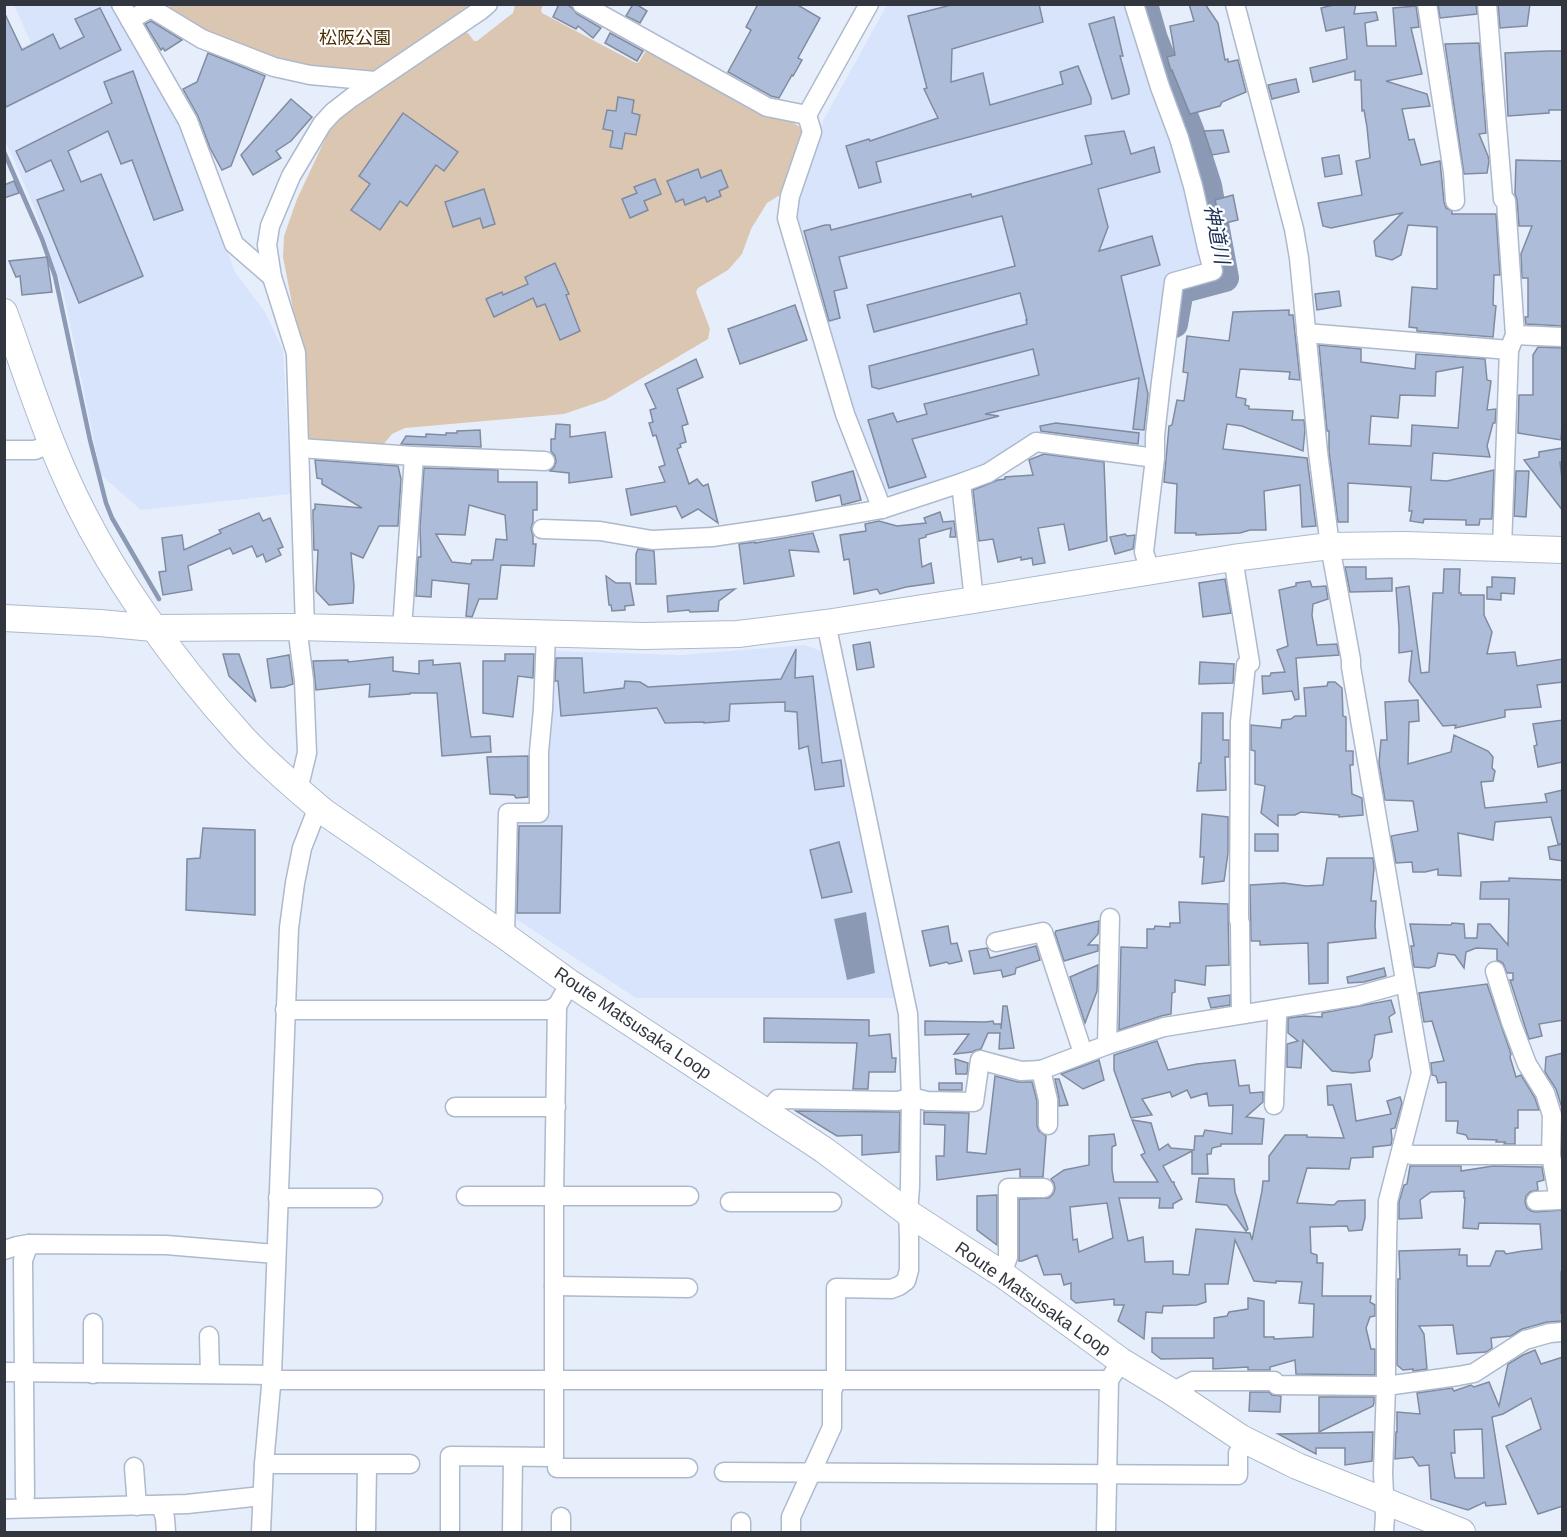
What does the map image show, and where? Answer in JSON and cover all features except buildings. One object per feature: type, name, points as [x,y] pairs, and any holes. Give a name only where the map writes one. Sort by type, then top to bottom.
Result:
[{"type":"main road","name":"Route Matsusaka Loop","points":[[4,312],[64,474],[79,506],[112,564],[153,628],[244,740],[318,807],[570,983],[824,1150],[908,1213],[1002,1274],[1115,1371],[1172,1392],[1241,1438],[1297,1466],[1462,1533]]},
{"type":"main road","points":[[4,618],[153,628],[301,627],[699,636],[738,634],[826,623],[1233,558],[1330,546],[1404,545],[1563,550]]},
{"type":"street","points":[[298,790],[307,753],[301,627],[300,448],[296,353],[272,277],[267,246],[270,226],[291,176],[313,137],[333,112],[488,4]]},
{"type":"street","points":[[582,4],[767,107],[807,115]]},
{"type":"street","points":[[869,4],[807,115],[812,132],[790,196],[787,218],[845,414],[882,509]]},
{"type":"street","points":[[1134,4],[1179,138],[1213,271],[1174,282],[1161,382],[1144,552],[1150,571]]},
{"type":"street","points":[[1235,4],[1294,229],[1330,546],[1421,1073],[1388,1201],[1384,1533]]},
{"type":"street","points":[[1426,4],[1453,172],[1455,201]]},
{"type":"street","points":[[1487,4],[1503,199],[1506,201],[1512,343],[1502,548]]},
{"type":"street","points":[[272,277],[234,244],[188,122],[126,12],[151,8],[202,39],[274,67],[310,75],[375,81]]},
{"type":"street","points":[[1306,333],[1512,343],[1563,337]]},
{"type":"street","points":[[542,529],[600,531],[652,540],[702,537],[786,526],[882,509],[961,483],[988,473],[1036,442],[1155,458]]},
{"type":"street","points":[[4,450],[35,450],[52,443]]},
{"type":"street","points":[[300,448],[414,456],[545,461]]},
{"type":"street","points":[[402,630],[414,456]]},
{"type":"street","points":[[961,483],[974,600]]},
{"type":"street","points":[[1233,558],[1250,663],[1246,665],[1240,722],[1241,1014]]},
{"type":"street","points":[[791,1533],[791,1517],[832,1427],[832,1392],[836,1380],[836,1288],[891,1289],[906,1281],[909,1270],[911,1097],[908,1014],[826,623]]},
{"type":"street","points":[[505,936],[508,813],[539,813],[539,752],[546,634]]},
{"type":"street","points":[[261,1533],[271,1378],[289,928],[302,848],[318,807]]},
{"type":"street","points":[[1107,1045],[1110,918]]},
{"type":"street","points":[[996,942],[1043,932],[1083,1053]]},
{"type":"street","points":[[1495,970],[1527,1064],[1545,1093],[1552,1115],[1551,1155],[1559,1200],[1536,1201]]},
{"type":"street","points":[[450,1533],[450,1456],[554,1457],[556,1006],[570,983]]},
{"type":"street","points":[[767,1112],[778,1099],[898,1101],[911,1097],[927,1101],[974,1102],[980,1060],[1021,1071],[1041,1070],[1083,1053],[1164,1027],[1358,996],[1404,983]]},
{"type":"street","points":[[285,1010],[548,1010],[556,1006]]},
{"type":"street","points":[[1274,1010],[1277,1017],[1274,1105]]},
{"type":"street","points":[[1041,1070],[1047,1100],[1048,1125]]},
{"type":"street","points":[[455,1107],[556,1107]]},
{"type":"street","points":[[1401,1153],[1413,1155],[1551,1155]]},
{"type":"street","points":[[1002,1274],[1008,1257],[1008,1188],[1044,1188]]},
{"type":"street","points":[[466,1196],[689,1196]]},
{"type":"street","points":[[278,1198],[373,1198]]},
{"type":"street","points":[[730,1202],[832,1202]]},
{"type":"street","points":[[4,1250],[29,1244],[166,1245],[276,1254]]},
{"type":"street","points":[[25,1496],[23,1260],[29,1244]]},
{"type":"street","points":[[554,1286],[688,1287]]},
{"type":"street","points":[[93,1323],[93,1374]]},
{"type":"street","points":[[1172,1392],[1193,1382],[1274,1381],[1277,1385],[1386,1386],[1428,1381],[1474,1373],[1525,1340],[1563,1332]]},
{"type":"street","points":[[209,1336],[210,1374]]},
{"type":"street","points":[[4,1372],[210,1374],[271,1378],[836,1380],[1115,1371],[1107,1473],[1107,1533]]},
{"type":"street","points":[[724,1472],[1238,1475],[1238,1453]]},
{"type":"street","points":[[512,1533],[513,1457]]},
{"type":"street","points":[[264,1464],[410,1464]]},
{"type":"street","points":[[366,1465],[366,1533]]},
{"type":"street","points":[[134,1467],[137,1506]]},
{"type":"street","points":[[557,1468],[688,1468]]},
{"type":"street","points":[[4,1509],[161,1505],[216,1502],[262,1496]]},
{"type":"street","points":[[161,1505],[166,1533]]},
{"type":"shaded area","points":[[14,5],[115,5],[179,125],[235,272],[265,312],[283,350],[291,494],[141,510],[101,475],[64,295],[34,207],[5,142],[4,56],[31,43]]},
{"type":"shaded area","points":[[887,5],[1129,5],[1200,249],[1200,267],[1171,273],[1148,451],[1028,441],[980,466],[899,494],[884,493],[840,370],[797,221],[796,209],[824,119]]},
{"type":"shaded area","points":[[805,645],[824,652],[894,998],[636,998],[510,915],[513,819],[545,818],[550,651],[681,655]]},
{"type":"shaded area","points":[[866,912],[875,973],[847,980],[834,919]]},
{"type":"green space","name":"松阪公園","points":[[169,5],[470,5],[373,72],[272,63],[178,19]]},
{"type":"green space","points":[[515,5],[543,5],[542,13],[636,63],[648,51],[756,111],[788,119],[806,131],[785,192],[767,203],[751,229],[742,254],[728,270],[698,288],[696,292],[710,329],[708,339],[605,400],[564,414],[405,428],[392,434],[382,446],[311,443],[306,438],[301,350],[283,257],[284,236],[297,199],[328,133],[352,107],[464,33],[468,33],[474,41],[477,41],[513,13]]},
{"type":"waterway","name":"神道川","points":[[1144,4],[1154,39],[1191,133],[1208,186],[1225,278],[1180,290],[1174,324]]},
{"type":"waterway","points":[[4,152],[42,239],[55,276],[90,440],[106,503],[112,518],[159,599]]}]
